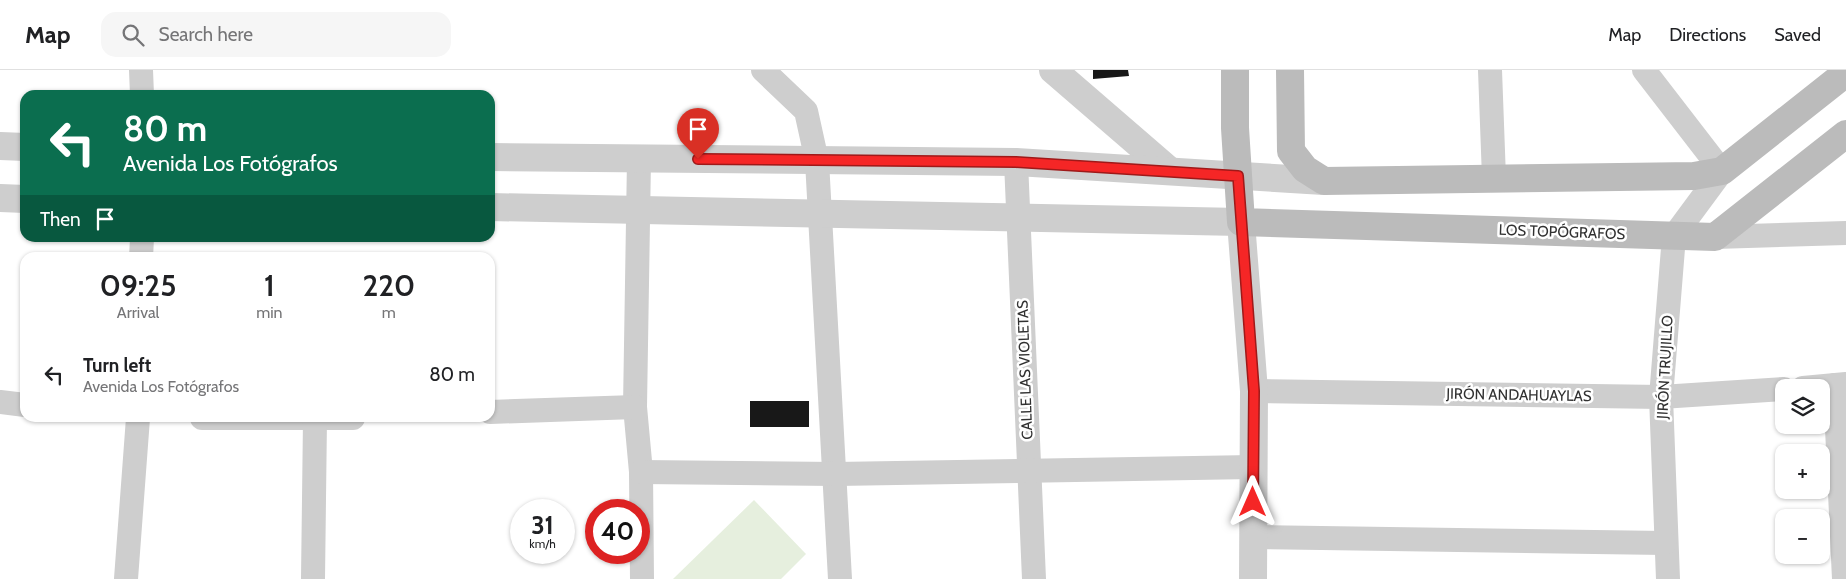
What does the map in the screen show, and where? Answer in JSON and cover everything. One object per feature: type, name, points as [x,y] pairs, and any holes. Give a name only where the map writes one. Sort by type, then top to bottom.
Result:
[{"type":"main road","points":[[1235,70],[1241,222]]},
{"type":"main road","points":[[1290,70],[1291,151],[1305,169],[1324,181],[1694,176],[1722,171],[1846,73]]},
{"type":"main road","points":[[1715,238],[1846,134]]},
{"type":"main road","name":"LOS TOPÓGRAFOS","points":[[1241,222],[1715,238]]},
{"type":"street","points":[[141,70],[142,90]]},
{"type":"street","points":[[763,70],[806,111],[817,161],[836,474],[840,579]]},
{"type":"street","points":[[1053,70],[1170,171]]},
{"type":"street","points":[[1490,70],[1494,178]]},
{"type":"street","points":[[1644,70],[1722,171],[1674,236]]},
{"type":"street","points":[[0,146],[20,147]]},
{"type":"street","points":[[495,157],[1016,162],[1324,181]]},
{"type":"street","points":[[639,158],[635,407],[641,472],[642,579]]},
{"type":"street","name":"CALLE LAS VIOLETAS","points":[[1016,162],[1034,579]]},
{"type":"street","points":[[0,198],[20,199]]},
{"type":"street","points":[[495,207],[1241,222],[1254,391],[1253,579]]},
{"type":"street","points":[[1715,238],[1846,234]]},
{"type":"street","name":"JIRÓN TRUJILLO","points":[[1668,579],[1665,543],[1661,398],[1674,236]]},
{"type":"street","points":[[1841,385],[1844,579]]},
{"type":"street","name":"JIRÓN ANDAHUAYLAS","points":[[1254,391],[1661,398],[1775,390]]},
{"type":"street","points":[[0,402],[20,404]]},
{"type":"street","points":[[495,412],[635,407]]},
{"type":"street","points":[[126,579],[138,422]]},
{"type":"street","points":[[313,579],[315,422]]},
{"type":"street","points":[[641,472],[836,474],[1253,467]]},
{"type":"street","points":[[1253,537],[1665,543]]},
{"type":"green space","points":[[754,500],[806,554],[781,579],[673,579]]},
{"type":"building","points":[[1093,70],[1128,70],[1129,76],[1093,79]]},
{"type":"building","points":[[750,401],[809,401],[809,427],[750,427]]},
{"type":"route","points":[[698,159],[1016,162],[1238,176],[1254,391],[1253,502]]}]
